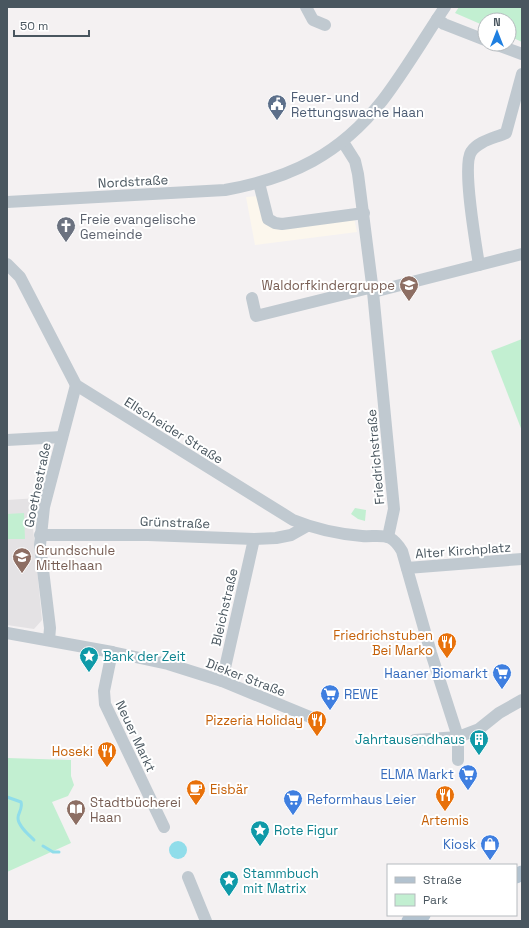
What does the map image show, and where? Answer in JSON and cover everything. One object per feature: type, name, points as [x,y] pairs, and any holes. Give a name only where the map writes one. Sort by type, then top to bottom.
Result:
[{"type":"main road","points":[[409,921],[421,916]]},
{"type":"street","points":[[306,7],[313,20],[325,25]]},
{"type":"street","name":"Nordstraße","points":[[7,202],[225,190],[259,184],[303,167],[343,142],[383,100],[445,7]]},
{"type":"street","points":[[437,19],[444,24],[477,37]]},
{"type":"street","points":[[479,265],[470,202],[468,170],[470,153],[474,148],[482,143],[506,133],[522,74]]},
{"type":"street","name":"Friedrichstraße","points":[[343,142],[355,161],[358,174],[373,289],[394,509],[388,537]]},
{"type":"street","points":[[259,184],[268,219],[275,223],[282,224],[364,213]]},
{"type":"street","points":[[252,298],[256,316],[522,254]]},
{"type":"street","points":[[7,264],[20,277],[76,385]]},
{"type":"street","name":"Goethestraße","points":[[49,640],[50,628],[40,534],[44,507],[76,385]]},
{"type":"street","name":"Ellscheider Straße","points":[[76,385],[293,520],[307,526],[345,534],[388,537]]},
{"type":"street","points":[[7,440],[62,437]]},
{"type":"street","name":"Grünstraße","points":[[40,534],[276,538],[292,535],[307,526]]},
{"type":"street","points":[[388,537],[397,543],[402,551],[431,653],[458,737],[458,760]]},
{"type":"street","name":"Bleichstraße","points":[[222,681],[254,538]]},
{"type":"street","name":"Alter Kirchplatz","points":[[407,568],[522,560]]},
{"type":"street","name":"Dieker Straße","points":[[7,634],[49,640],[168,664],[222,681],[310,717]]},
{"type":"street","name":"Neuer Markt","points":[[112,652],[104,691],[105,704],[164,826]]},
{"type":"street","points":[[415,740],[458,737],[479,729],[499,713],[522,700]]},
{"type":"street","points":[[188,877],[206,921]]},
{"type":"shaded area","points":[[259,196],[272,226],[354,218],[357,232],[255,245],[246,197]]},
{"type":"shaded area","name":"Grundschule Mittelhaan","points":[[38,498],[33,528],[42,620],[34,629],[7,625],[7,500]]},
{"type":"green space","points":[[459,7],[522,7],[522,42],[517,40],[517,12],[477,12],[477,23],[455,13]]},
{"type":"green space","points":[[522,339],[522,431],[491,351]]},
{"type":"green space","points":[[355,508],[366,510],[365,521],[358,519],[351,514]]},
{"type":"green space","points":[[24,513],[25,539],[7,539],[7,514]]},
{"type":"green space","points":[[7,758],[71,760],[71,776],[74,785],[68,796],[52,802],[71,843],[7,872]]},
{"type":"water","points":[[174,841],[182,841],[187,846],[185,857],[182,859],[174,859],[169,854],[169,846]]},
{"type":"waterway","points":[[7,797],[21,802],[18,821],[24,830],[34,840]]},
{"type":"waterway","points":[[43,846],[53,852],[59,852]]},
{"type":"place","name":"Feuer- und Rettungswache Haan","points":[[277,121]]},
{"type":"place","name":"Freie evangelische Gemeinde","points":[[66,243]]},
{"type":"place","name":"Waldorfkindergruppe","points":[[409,302]]},
{"type":"place","name":"Grundschule Mittelhaan","points":[[22,574]]},
{"type":"place","name":"Friedrichstuben Bei Marko","points":[[447,659]]},
{"type":"place","name":"Bank der Zeit","points":[[89,673]]},
{"type":"place","name":"Haaner Biomarkt","points":[[502,690]]},
{"type":"place","name":"REWE","points":[[330,711]]},
{"type":"place","name":"Pizzeria Holiday","points":[[317,737]]},
{"type":"place","name":"Jahrtausendhaus","points":[[479,756]]},
{"type":"place","name":"Hoseki","points":[[107,768]]},
{"type":"place","name":"ELMA Markt","points":[[468,791]]},
{"type":"place","name":"Eisbär","points":[[196,806]]},
{"type":"place","name":"Artemis","points":[[445,812]]},
{"type":"place","name":"Reformhaus Leier","points":[[293,816]]},
{"type":"place","name":"Stadtbücherei Haan","points":[[76,826]]},
{"type":"place","name":"Rote Figur","points":[[260,847]]},
{"type":"place","name":"Kiosk","points":[[490,861]]},
{"type":"place","name":"Stammbuch mit Matrix","points":[[229,897]]}]
